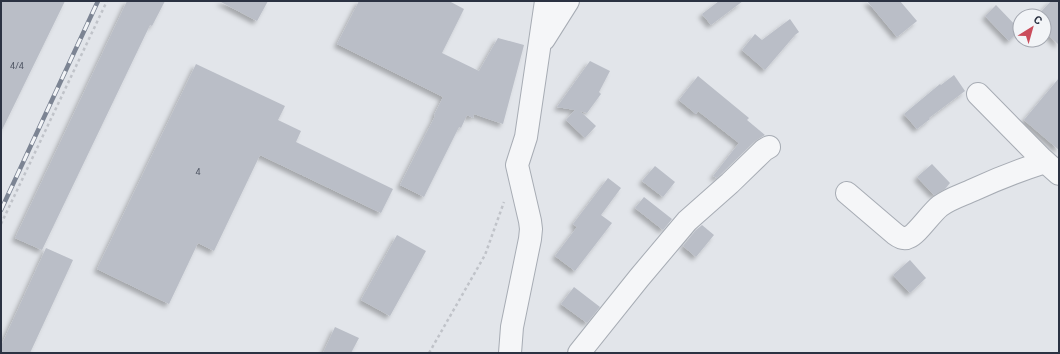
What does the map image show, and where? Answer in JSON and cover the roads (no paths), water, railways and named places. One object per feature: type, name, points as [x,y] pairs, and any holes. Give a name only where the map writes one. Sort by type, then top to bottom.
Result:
[{"type":"street","points":[[510,353],[512,327],[531,229],[517,165],[526,137],[546,1]]},
{"type":"street","points":[[539,48],[568,1]]},
{"type":"street","points":[[978,94],[1052,168]]},
{"type":"street","points":[[579,353],[638,278],[687,221],[769,146]]},
{"type":"street","points":[[846,193],[890,230],[900,237],[905,238],[914,234],[940,206],[950,200],[1008,174],[1052,168]]},
{"type":"railway","points":[[1,210],[98,1]]}]
